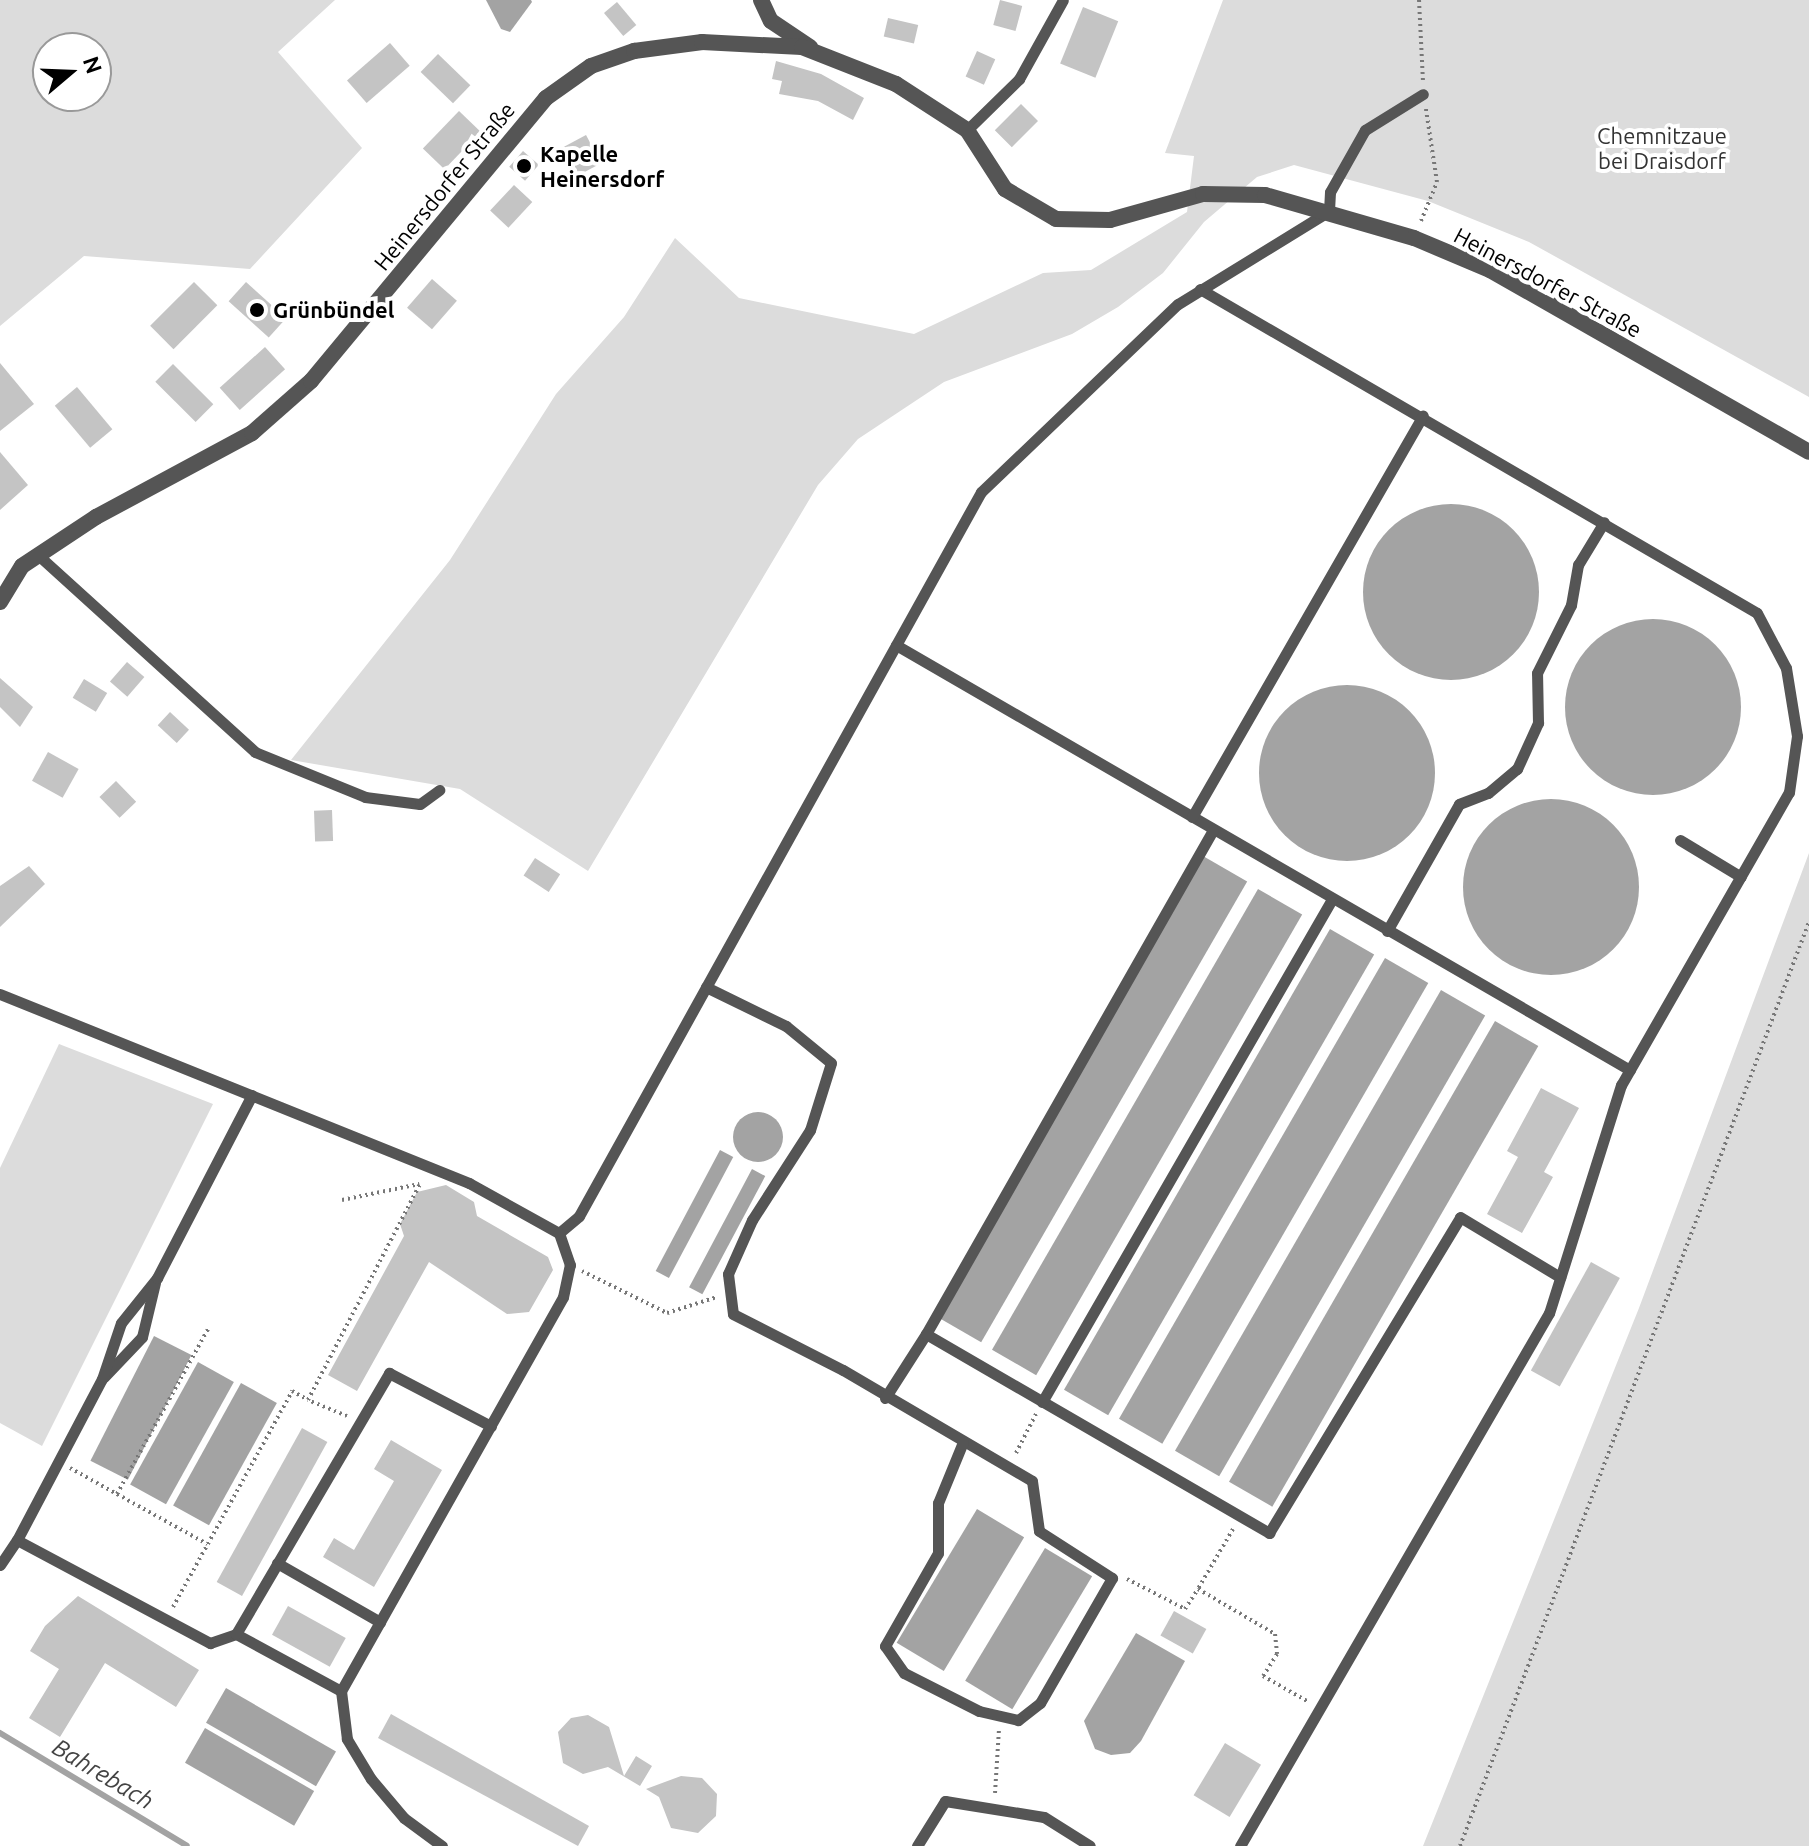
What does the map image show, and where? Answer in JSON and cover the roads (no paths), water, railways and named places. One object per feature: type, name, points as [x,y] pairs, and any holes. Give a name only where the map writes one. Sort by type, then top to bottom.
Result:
[{"type":"street","points":[[761,0],[771,21],[807,47]]},
{"type":"street","name":"Heinersdorfer Straße","points":[[0,602],[22,566],[252,433],[311,381],[509,135],[546,98],[591,66],[634,51],[702,42],[807,47],[896,84],[967,130],[1005,189],[1056,219],[1110,220],[1203,194],[1265,195],[1414,238],[1490,270],[1809,452]]},
{"type":"lane","points":[[967,130],[1019,79],[1063,0]]},
{"type":"lane","points":[[559,1233],[579,1216],[981,492],[1200,289],[1329,211],[1330,192],[1365,130],[1423,94]]},
{"type":"lane","points":[[1200,289],[1757,613],[1786,668],[1797,736],[1789,792],[1630,1070],[1549,1313],[1240,1846]]},
{"type":"lane","points":[[1192,817],[1423,416]]},
{"type":"lane","points":[[1387,931],[1459,804],[1488,793],[1517,769],[1538,723],[1537,673],[1571,605],[1578,565],[1604,522]]},
{"type":"lane","points":[[38,555],[255,752],[365,797],[420,804],[439,790]]},
{"type":"lane","points":[[896,645],[1630,1070]]},
{"type":"lane","points":[[885,1398],[926,1334],[1213,830]]},
{"type":"lane","points":[[1680,840],[1741,877]]},
{"type":"lane","points":[[1042,1402],[1332,899]]},
{"type":"lane","points":[[706,987],[786,1026],[831,1063],[810,1130],[752,1220],[728,1274],[733,1314],[885,1398],[963,1442],[1008,1468],[1032,1481],[1039,1531],[1112,1578],[1040,1703],[1018,1720],[1000,1716],[904,1673],[885,1646],[938,1553],[938,1503],[963,1442]]},
{"type":"lane","points":[[0,994],[453,1176],[559,1233],[570,1265],[563,1297],[341,1691],[347,1739],[371,1779],[404,1818],[442,1846]]},
{"type":"lane","points":[[0,1565],[17,1540],[102,1379],[121,1323],[157,1278],[252,1095]]},
{"type":"lane","points":[[926,1334],[1269,1533],[1460,1217],[1560,1277]]},
{"type":"lane","points":[[102,1379],[142,1337],[157,1278]]},
{"type":"lane","points":[[17,1540],[210,1643],[236,1634],[389,1373],[491,1426]]},
{"type":"lane","points":[[277,1563],[380,1622]]},
{"type":"lane","points":[[236,1634],[341,1691]]},
{"type":"lane","points":[[917,1846],[945,1801],[1044,1817],[1090,1846]]},
{"type":"waterway","name":"Bahrebach","points":[[0,1733],[187,1846]]},
{"type":"place","name":"Kapelle Heinersdorf","points":[[524,166]]},
{"type":"place","name":"Grünbündel","points":[[257,310]]},
{"type":"park label","name":"Chemnitzaue bei Draisdorf","points":[[1662,148]]}]
